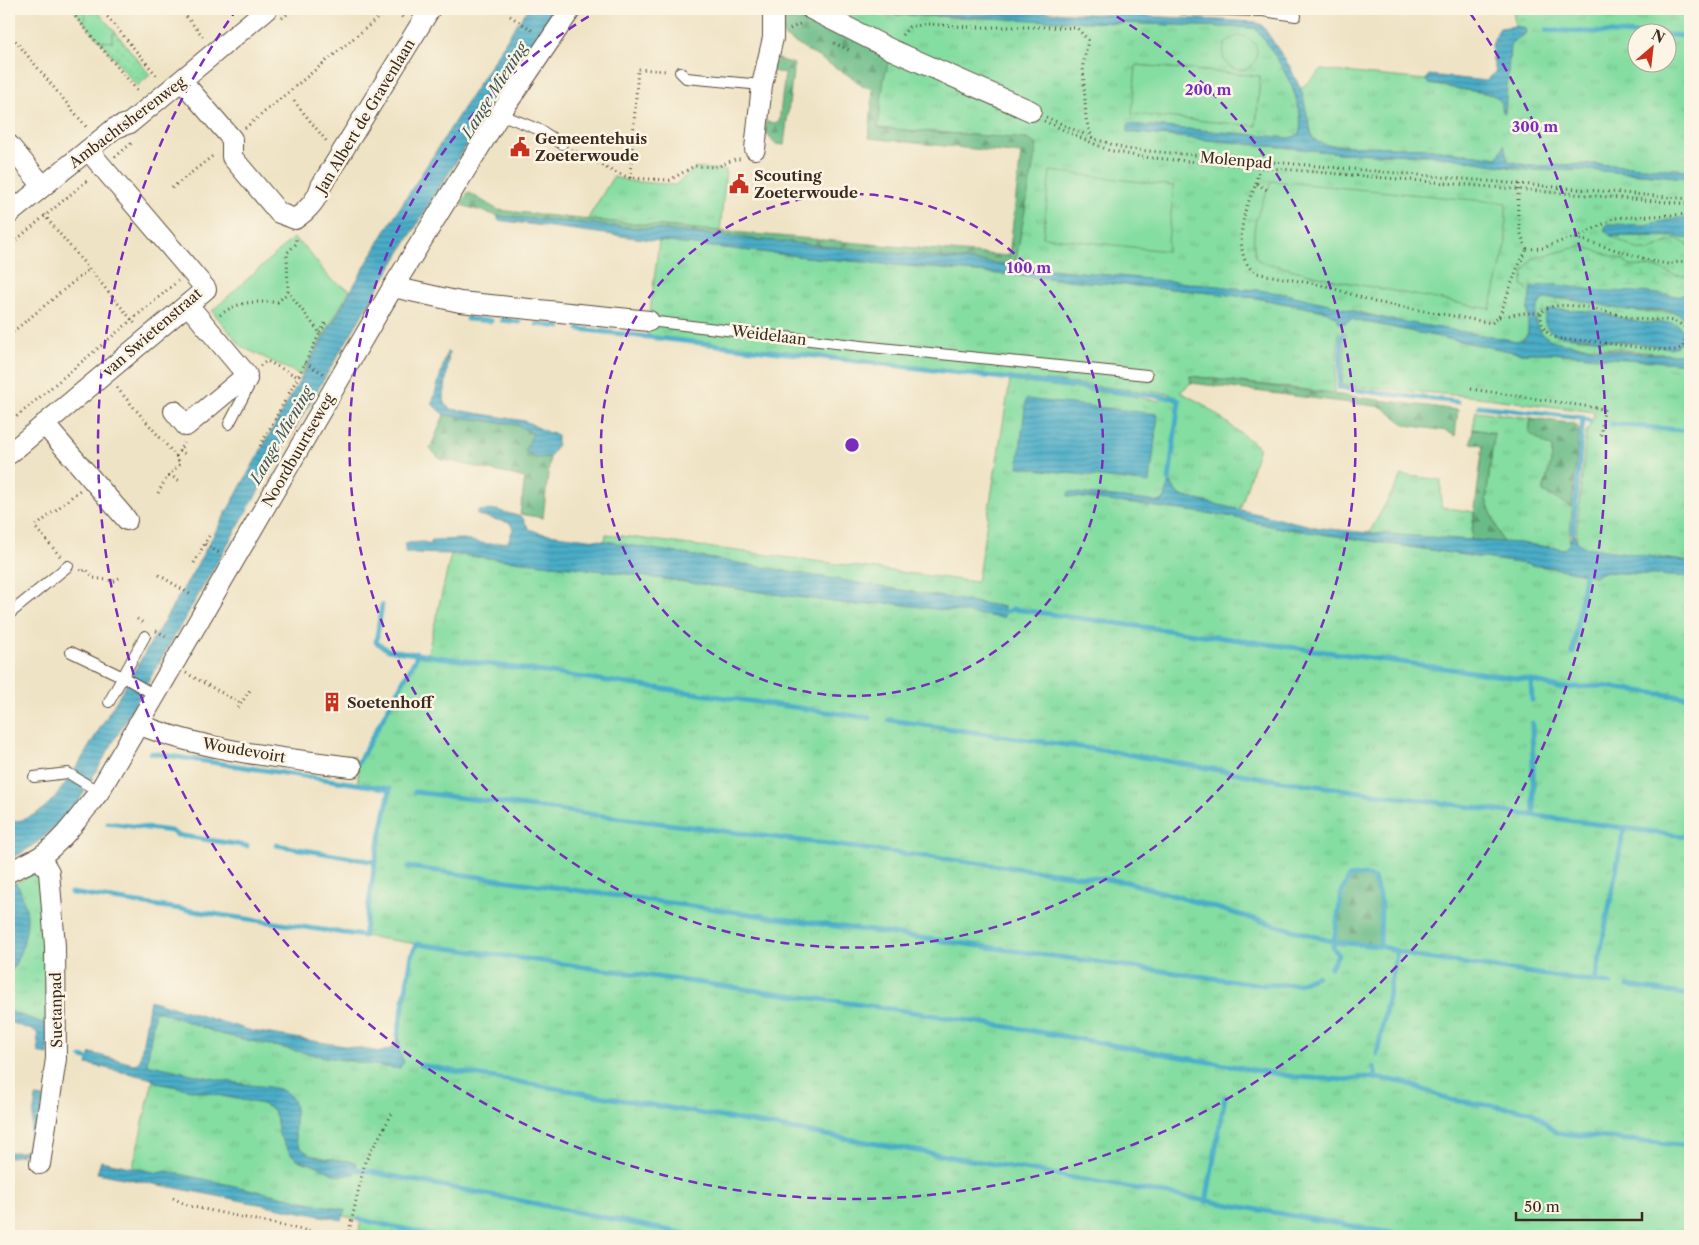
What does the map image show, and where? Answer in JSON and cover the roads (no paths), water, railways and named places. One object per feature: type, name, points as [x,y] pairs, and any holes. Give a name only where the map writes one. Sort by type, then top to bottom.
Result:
[{"type":"street","name":"Ambachtsherenweg","points":[[9,214],[115,128],[130,123],[267,9]]},
{"type":"street","name":"Jan Albert de Gravenlaan","points":[[175,86],[232,148],[279,213],[295,220],[308,210],[430,9]]},
{"type":"street","name":"Noordbuurtseweg","points":[[11,871],[40,857],[66,833],[96,790],[138,724],[152,694],[173,666],[393,287],[500,114],[571,9]]},
{"type":"street","points":[[755,150],[762,85],[773,38],[773,9]]},
{"type":"street","points":[[811,9],[1035,115]]},
{"type":"street","points":[[9,145],[36,192]]},
{"type":"street","name":"van Swietenstraat","points":[[9,454],[206,289],[93,145]]},
{"type":"street","name":"Weidelaan","points":[[393,287],[460,302],[649,322]]},
{"type":"street","points":[[180,419],[247,375],[188,305]]},
{"type":"street","points":[[44,424],[127,520]]},
{"type":"street","name":"Woudevoirt","points":[[138,724],[159,733],[245,753],[352,767]]},
{"type":"street","name":"Suetanpad","points":[[40,857],[49,872],[55,946],[56,1059],[40,1164]]},
{"type":"lane","points":[[1183,9],[1263,10],[1296,16]]},
{"type":"lane","points":[[680,72],[686,78],[762,85]]},
{"type":"lane","points":[[500,114],[540,130],[562,144]]},
{"type":"lane","name":"Weidelaan","points":[[649,322],[1147,375]]},
{"type":"lane","points":[[229,424],[252,380],[247,375]]},
{"type":"lane","points":[[9,614],[72,566]]},
{"type":"lane","points":[[109,702],[125,678],[145,636]]},
{"type":"lane","points":[[71,652],[125,678],[152,694]]},
{"type":"lane","points":[[34,777],[68,773],[96,790]]},
{"type":"water","name":"Lange Miening","points":[[528,9],[555,9],[492,105],[370,301],[80,799],[48,834],[30,848],[9,860],[9,822],[22,820],[42,810],[57,794],[78,765],[192,574],[387,228]]},
{"type":"water","points":[[848,9],[1052,12],[1255,22],[1262,25],[1290,67],[1302,92],[1312,136],[1317,142],[1328,145],[1424,148],[1498,158],[1504,144],[1508,161],[1531,166],[1593,164],[1690,170],[1690,178],[1590,170],[1528,170],[1432,155],[1340,153],[1128,132],[1128,124],[1291,138],[1299,134],[1301,122],[1299,108],[1288,78],[1255,28],[848,13]]},
{"type":"water","points":[[1515,26],[1525,28],[1526,33],[1510,46],[1505,113],[1501,103],[1491,94],[1429,84],[1426,80],[1429,75],[1486,81],[1496,72],[1492,49],[1496,34],[1500,28]]},
{"type":"water","points":[[498,216],[684,232],[1257,290],[1286,294],[1392,320],[1517,341],[1524,339],[1528,334],[1528,308],[1531,288],[1538,286],[1554,285],[1600,291],[1669,295],[1690,294],[1690,324],[1683,316],[1670,311],[1625,310],[1565,299],[1542,300],[1537,310],[1536,321],[1537,327],[1549,339],[1591,348],[1670,355],[1683,353],[1689,349],[1690,344],[1690,364],[1550,353],[1519,353],[1351,319],[1344,323],[1339,323],[1337,317],[1325,311],[1256,298],[816,258],[659,241],[498,220]]},
{"type":"water","points":[[1680,218],[1690,219],[1690,239],[1666,236],[1611,236],[1604,230],[1607,224],[1644,225]]},
{"type":"water","points":[[1552,309],[1597,312],[1641,323],[1671,323],[1678,325],[1683,331],[1682,338],[1679,344],[1670,348],[1603,339],[1560,336],[1551,331],[1545,324],[1547,311]]},
{"type":"water","points":[[447,352],[449,353],[445,405],[451,409],[525,421],[549,433],[552,432],[557,436],[557,445],[550,457],[535,458],[525,451],[533,434],[518,425],[444,415],[432,404]]},
{"type":"water","points":[[1026,399],[1158,414],[1150,483],[1018,467]]},
{"type":"water","points":[[1169,480],[1177,493],[1184,497],[1320,528],[1518,543],[1564,549],[1569,544],[1573,532],[1577,542],[1584,547],[1690,562],[1690,577],[1603,572],[1594,576],[1566,570],[1275,527],[1228,516],[1068,496],[1069,492],[1159,502],[1165,499]]},
{"type":"water","points":[[496,510],[522,517],[529,529],[540,533],[605,541],[1004,607],[1004,618],[890,603],[857,605],[589,569],[451,554],[405,553],[405,543],[424,542],[430,545],[432,540],[464,539],[488,544],[508,542],[513,529],[510,523],[477,515],[478,511]]},
{"type":"water","points":[[9,865],[15,883],[19,887],[23,898],[27,918],[22,948],[9,975],[9,927],[11,916],[9,911]]},
{"type":"water","points":[[150,1000],[252,1031],[381,1052],[394,1047],[399,1030],[400,1053],[404,1062],[399,1069],[319,1056],[220,1034],[155,1010],[147,1064],[219,1080],[284,1091],[293,1101],[295,1108],[295,1134],[301,1148],[310,1154],[320,1157],[355,1162],[357,1165],[354,1174],[340,1176],[318,1166],[300,1161],[291,1154],[279,1135],[276,1116],[272,1109],[262,1104],[161,1084],[149,1078],[87,1064],[91,1053],[134,1064],[140,1060]]},
{"type":"water","points":[[9,1011],[48,1025],[48,1055],[39,1053],[37,1032],[9,1022]]},
{"type":"water","points":[[36,1097],[44,1098],[34,1145],[23,1154],[9,1157],[9,1152],[21,1152],[28,1148]]},
{"type":"water","points":[[101,1161],[159,1173],[166,1171],[345,1210],[342,1220],[97,1173]]},
{"type":"waterway","points":[[1546,30],[1626,34]]},
{"type":"waterway","points":[[1676,35],[1690,36]]},
{"type":"waterway","points":[[467,319],[491,321]]},
{"type":"waterway","points":[[502,320],[519,322]]},
{"type":"waterway","points":[[537,324],[560,327]]},
{"type":"waterway","points":[[579,329],[1174,398],[1179,401],[1169,480]]},
{"type":"waterway","points":[[1342,335],[1339,388],[1458,402]]},
{"type":"waterway","points":[[1479,406],[1583,418],[1590,421]]},
{"type":"waterway","points":[[1573,532],[1583,418]]},
{"type":"waterway","points":[[1611,424],[1690,431]]},
{"type":"waterway","points":[[1573,653],[1585,574]]},
{"type":"waterway","points":[[382,605],[376,642],[388,650],[870,718]]},
{"type":"waterway","points":[[1005,612],[1013,609],[1531,680],[1558,688],[1603,686],[1690,698]]},
{"type":"waterway","points":[[358,763],[416,658],[416,653]]},
{"type":"waterway","points":[[1531,680],[1532,700]]},
{"type":"waterway","points":[[889,720],[1108,751],[1282,781],[1690,837]]},
{"type":"waterway","points":[[1532,723],[1534,815]]},
{"type":"waterway","points":[[71,893],[364,936],[375,862],[390,789],[151,753]]},
{"type":"waterway","points":[[415,792],[1127,882],[1334,942],[1380,946],[1418,957],[1611,984]]},
{"type":"waterway","points":[[108,823],[171,831],[177,835],[247,846]]},
{"type":"waterway","points":[[1595,982],[1624,828]]},
{"type":"waterway","points":[[276,845],[375,862]]},
{"type":"waterway","points":[[408,867],[1263,985],[1298,984],[1317,976]]},
{"type":"waterway","points":[[1331,967],[1338,954],[1333,947],[1342,892],[1349,877],[1365,875],[1374,879],[1381,902],[1380,946]]},
{"type":"waterway","points":[[398,1035],[412,954],[417,944],[892,1009],[1022,1029],[1295,1077],[1345,1080],[1365,1077],[1391,1080],[1406,1083],[1451,1100],[1530,1111],[1558,1133],[1690,1146]]},
{"type":"waterway","points":[[1377,1054],[1397,952]]},
{"type":"waterway","points":[[1628,986],[1690,995]]},
{"type":"waterway","points":[[82,1057],[94,1061]]},
{"type":"waterway","points":[[420,1065],[1410,1236]]},
{"type":"waterway","points":[[1374,1067],[1376,1078]]},
{"type":"waterway","points":[[1206,1202],[1225,1097]]},
{"type":"waterway","points":[[350,1168],[696,1236]]},
{"type":"waterway","points":[[359,1219],[436,1236]]},
{"type":"place","name":"Gemeentehuis Zoeterwoude","points":[[520,147]]},
{"type":"place","name":"Scouting Zoeterwoude","points":[[739,184]]},
{"type":"place","name":"Soetenhoff","points":[[332,702]]}]
